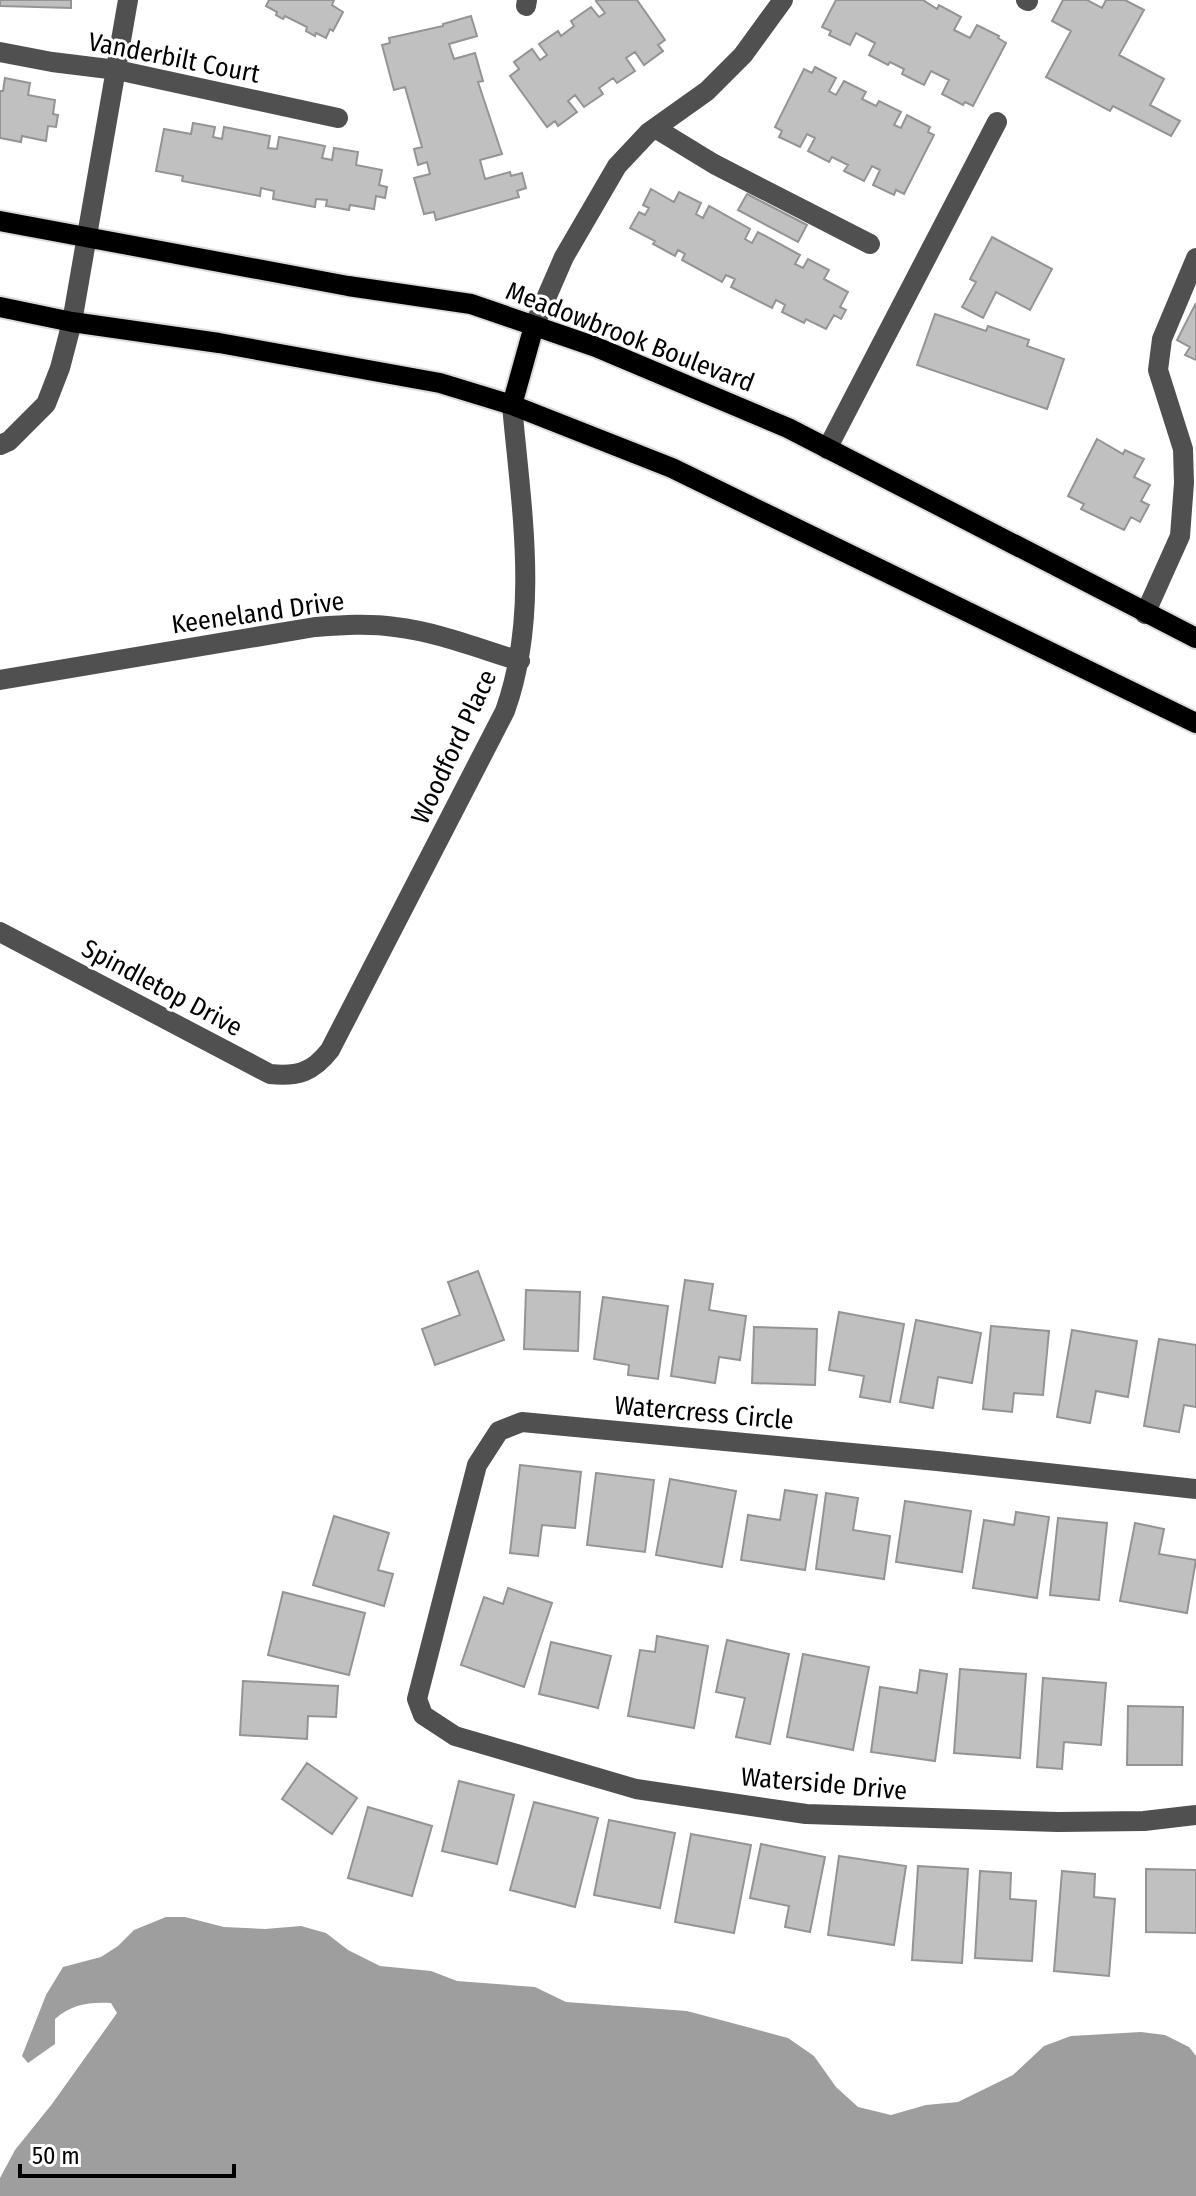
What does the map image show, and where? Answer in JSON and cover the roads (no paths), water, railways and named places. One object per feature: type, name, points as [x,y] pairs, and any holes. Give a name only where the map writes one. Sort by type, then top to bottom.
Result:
[{"type":"main road","name":"Meadowbrook Boulevard","points":[[0,221],[348,286],[471,304],[596,347],[788,428],[1196,638]]},
{"type":"main road","points":[[0,307],[72,322],[219,343],[440,383],[512,405],[672,468],[1196,723]]},
{"type":"main road","points":[[512,405],[534,326]]},
{"type":"street","points":[[0,445],[9,441],[46,404],[60,368],[88,238],[128,0]]},
{"type":"street","points":[[534,326],[564,257],[617,166],[655,128],[707,91],[734,64],[783,0]]},
{"type":"street","name":"Vanderbilt Court","points":[[0,52],[117,70],[338,118]]},
{"type":"street","points":[[827,449],[997,122]]},
{"type":"street","points":[[655,128],[714,164],[870,244]]},
{"type":"street","points":[[1145,614],[1180,536],[1183,449],[1158,370],[1162,339],[1196,258]]},
{"type":"street","name":"Woodford Place","points":[[304,1073],[318,1065],[330,1050],[505,711],[520,661],[525,611],[525,554],[512,405]]},
{"type":"street","name":"Keeneland Drive","points":[[0,680],[315,627],[358,624],[396,627],[438,636],[520,661]]},
{"type":"street","name":"Spindletop Drive","points":[[0,932],[270,1074],[287,1076],[304,1073]]},
{"type":"street","name":"Watercress Circle","points":[[419,1707],[417,1699],[477,1465],[499,1431],[522,1422],[1196,1489]]},
{"type":"street","name":"Waterside Drive","points":[[419,1707],[423,1715],[455,1736],[636,1789],[806,1814],[1058,1822],[1144,1821],[1196,1815]]}]
